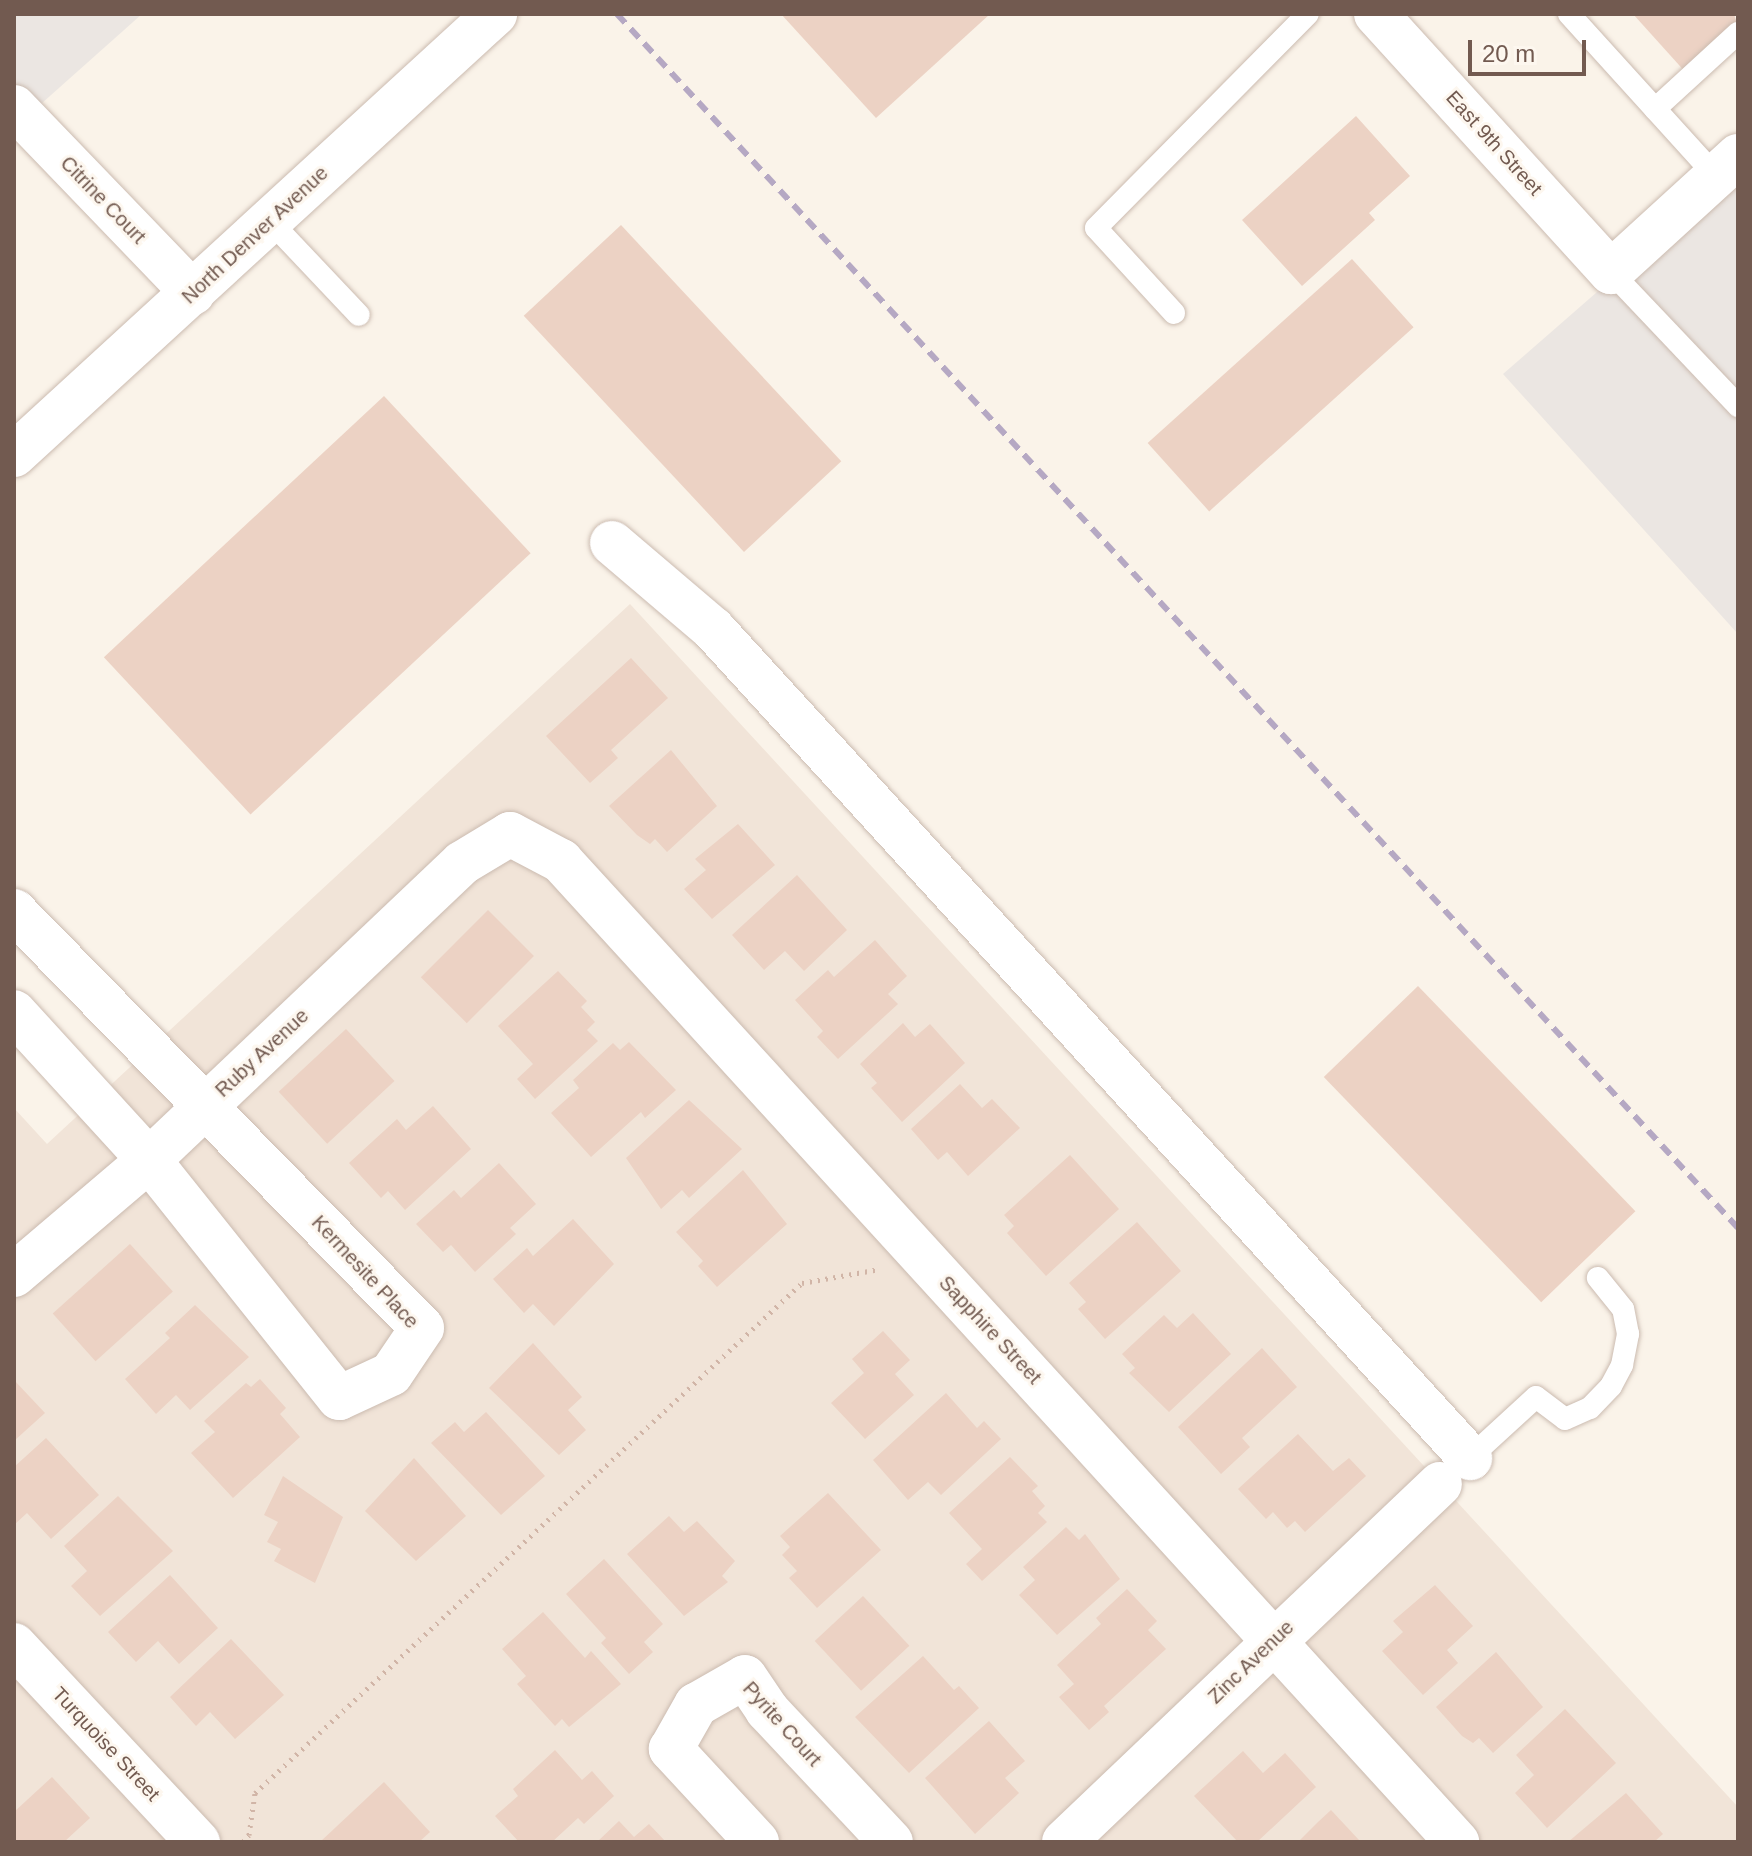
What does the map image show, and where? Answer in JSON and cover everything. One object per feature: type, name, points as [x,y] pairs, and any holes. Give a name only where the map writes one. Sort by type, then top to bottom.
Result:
[{"type":"street","name":"North Denver Avenue","points":[[14,455],[495,14]]},
{"type":"street","name":"East 9th Street","points":[[1376,14],[1611,272]]},
{"type":"street","name":"Citrine Court","points":[[14,107],[193,293]]},
{"type":"street","points":[[1611,272],[1727,166]]},
{"type":"street","points":[[612,543],[713,629],[1455,1471]]},
{"type":"street","name":"Ruby Avenue","points":[[14,1275],[149,1160],[462,863],[510,834]]},
{"type":"street","name":"Sapphire Street","points":[[510,834],[561,861],[1457,1842]]},
{"type":"street","name":"Kermesite Place","points":[[14,911],[422,1328],[391,1374],[339,1398],[149,1160],[14,1012]]},
{"type":"street","name":"Zinc Avenue","points":[[1064,1842],[1274,1639],[1455,1471]]},
{"type":"street","name":"Turquoise Street","points":[[14,1645],[198,1842]]},
{"type":"street","name":"Pyrite Court","points":[[757,1842],[671,1749],[696,1705],[745,1677],[767,1710],[891,1842]]},
{"type":"lane","points":[[1174,313],[1096,228],[1308,14]]},
{"type":"lane","points":[[1569,14],[1655,109],[1727,166]]},
{"type":"lane","points":[[1655,109],[1738,33]]},
{"type":"lane","points":[[270,221],[359,315]]},
{"type":"lane","points":[[1611,272],[1738,406]]},
{"type":"lane","points":[[1455,1471],[1536,1397],[1565,1419],[1590,1408],[1611,1386],[1622,1365],[1628,1334],[1623,1309],[1598,1278]]},
{"type":"path","points":[[243,1842],[249,1835],[255,1793],[802,1283],[885,1269],[913,1247]]},
{"type":"shaded area","points":[[14,14],[142,14],[14,128]]},
{"type":"shaded area","points":[[1738,169],[1738,634],[1503,374]]},
{"type":"shaded area","points":[[630,604],[1738,1807],[1738,1842],[14,1842],[14,1108],[47,1144]]},
{"type":"building","points":[[781,14],[990,14],[876,118]]},
{"type":"building","points":[[1633,14],[1734,14],[1738,28],[1688,75]]},
{"type":"building","points":[[1356,116],[1410,176],[1369,213],[1375,220],[1302,286],[1242,220]]},
{"type":"building","points":[[621,225],[841,461],[744,552],[524,316]]},
{"type":"building","points":[[1352,259],[1414,327],[1209,511],[1148,443]]},
{"type":"building","points":[[384,396],[531,553],[251,814],[104,657]]},
{"type":"building","points":[[631,658],[668,698],[611,750],[618,758],[590,783],[546,736]]},
{"type":"building","points":[[671,750],[717,806],[667,852],[655,839],[650,844],[637,835],[609,806]]},
{"type":"building","points":[[738,824],[775,865],[712,919],[684,889],[706,870],[695,859]]},
{"type":"building","points":[[797,875],[847,930],[804,971],[785,951],[764,970],[732,935]]},
{"type":"building","points":[[488,910],[534,956],[467,1023],[421,977]]},
{"type":"building","points":[[875,940],[907,976],[888,994],[898,1004],[838,1059],[817,1037],[823,1031],[795,1000],[828,970],[834,977]]},
{"type":"building","points":[[558,971],[587,1001],[581,1007],[595,1022],[587,1030],[598,1041],[535,1099],[517,1079],[533,1064],[498,1026]]},
{"type":"building","points":[[1418,986],[1635,1211],[1541,1302],[1324,1077]]},
{"type":"building","points":[[903,1023],[915,1037],[930,1024],[965,1063],[902,1122],[871,1088],[877,1083],[860,1064]]},
{"type":"building","points":[[346,1029],[394,1081],[327,1144],[279,1092]]},
{"type":"building","points":[[629,1042],[676,1090],[645,1118],[641,1112],[591,1157],[551,1113],[579,1088],[573,1080],[613,1043],[620,1050]]},
{"type":"building","points":[[960,1084],[982,1108],[992,1099],[1020,1128],[968,1176],[947,1152],[938,1160],[911,1129]]},
{"type":"building","points":[[689,1100],[742,1149],[689,1198],[682,1190],[661,1209],[626,1158]]},
{"type":"building","points":[[433,1106],[471,1149],[405,1210],[388,1191],[381,1198],[349,1163],[397,1119],[406,1130]]},
{"type":"building","points":[[1070,1155],[1119,1209],[1046,1276],[1007,1233],[1014,1226],[1004,1215]]},
{"type":"building","points":[[499,1163],[536,1204],[510,1228],[516,1234],[475,1272],[451,1245],[443,1252],[416,1224],[454,1190],[461,1198]]},
{"type":"building","points":[[743,1170],[787,1224],[717,1287],[698,1266],[703,1261],[676,1232]]},
{"type":"building","points":[[573,1219],[614,1264],[554,1326],[533,1304],[524,1313],[493,1279],[527,1248],[533,1256]]},
{"type":"building","points":[[1137,1222],[1181,1271],[1105,1339],[1078,1309],[1086,1302],[1069,1283]]},
{"type":"building","points":[[130,1244],[173,1292],[96,1361],[53,1314]]},
{"type":"building","points":[[195,1305],[249,1357],[190,1410],[176,1395],[156,1414],[125,1379],[170,1338],[165,1333]]},
{"type":"building","points":[[1193,1313],[1231,1354],[1169,1412],[1129,1373],[1135,1368],[1122,1354],[1164,1315],[1177,1328]]},
{"type":"building","points":[[883,1331],[910,1360],[895,1374],[914,1395],[865,1439],[831,1403],[864,1373],[852,1359]]},
{"type":"building","points":[[533,1343],[582,1397],[568,1410],[586,1430],[559,1455],[489,1388]]},
{"type":"building","points":[[1262,1348],[1297,1387],[1242,1438],[1250,1447],[1221,1474],[1178,1427]]},
{"type":"building","points":[[260,1379],[286,1408],[280,1414],[300,1437],[233,1498],[191,1453],[215,1432],[204,1421],[246,1383],[251,1387]]},
{"type":"building","points":[[14,1380],[45,1413],[14,1441]]},
{"type":"building","points":[[946,1393],[977,1428],[984,1421],[1001,1439],[941,1495],[928,1482],[908,1500],[873,1460]]},
{"type":"building","points":[[486,1412],[545,1476],[501,1515],[431,1443],[455,1422],[464,1432]]},
{"type":"building","points":[[1298,1434],[1333,1471],[1349,1458],[1366,1476],[1305,1532],[1295,1521],[1287,1528],[1273,1512],[1266,1519],[1238,1489]]},
{"type":"building","points":[[46,1438],[99,1495],[51,1539],[27,1513],[14,1525],[14,1467]]},
{"type":"building","points":[[1010,1457],[1038,1486],[1032,1491],[1045,1506],[1038,1513],[1047,1522],[982,1581],[966,1564],[982,1549],[949,1513]]},
{"type":"building","points":[[414,1458],[466,1516],[416,1561],[365,1511]]},
{"type":"building","points":[[283,1476],[343,1517],[315,1583],[274,1561],[281,1549],[267,1542],[278,1522],[264,1515]]},
{"type":"building","points":[[828,1493],[881,1550],[817,1608],[789,1578],[797,1571],[782,1555],[790,1547],[780,1536]]},
{"type":"building","points":[[118,1496],[173,1551],[100,1616],[71,1586],[87,1571],[64,1546]]},
{"type":"building","points":[[669,1516],[684,1532],[697,1521],[735,1561],[722,1576],[728,1582],[684,1616],[627,1554]]},
{"type":"building","points":[[1066,1527],[1079,1540],[1085,1534],[1120,1579],[1057,1635],[1019,1595],[1035,1580],[1023,1567]]},
{"type":"building","points":[[604,1559],[663,1624],[644,1642],[653,1652],[629,1674],[601,1643],[606,1638],[566,1594]]},
{"type":"building","points":[[170,1575],[218,1628],[179,1664],[158,1641],[136,1662],[108,1632]]},
{"type":"building","points":[[1435,1585],[1473,1626],[1447,1650],[1458,1663],[1423,1695],[1382,1651],[1403,1632],[1393,1621]]},
{"type":"building","points":[[1127,1589],[1157,1621],[1148,1630],[1166,1649],[1104,1706],[1109,1712],[1089,1730],[1059,1697],[1074,1684],[1057,1665],[1101,1624],[1096,1618]]},
{"type":"building","points":[[863,1596],[909,1646],[861,1691],[815,1641]]},
{"type":"building","points":[[543,1612],[585,1658],[591,1651],[621,1684],[569,1727],[562,1719],[555,1726],[517,1684],[526,1676],[502,1649]]},
{"type":"building","points":[[231,1639],[284,1695],[235,1739],[210,1712],[196,1726],[170,1697]]},
{"type":"building","points":[[1496,1652],[1543,1707],[1493,1753],[1479,1738],[1473,1743],[1462,1736],[1436,1707]]},
{"type":"building","points":[[923,1656],[954,1690],[959,1686],[979,1708],[909,1773],[855,1717]]},
{"type":"building","points":[[1565,1709],[1616,1763],[1547,1828],[1515,1793],[1534,1775],[1516,1755]]},
{"type":"building","points":[[989,1721],[1025,1761],[1005,1778],[1019,1793],[975,1834],[925,1778]]},
{"type":"building","points":[[555,1750],[582,1780],[592,1771],[614,1796],[584,1824],[578,1818],[552,1842],[519,1842],[495,1816],[518,1796],[513,1789]]},
{"type":"building","points":[[1243,1751],[1263,1773],[1285,1753],[1316,1787],[1257,1842],[1238,1842],[1194,1796]]},
{"type":"building","points":[[52,1777],[90,1818],[64,1842],[14,1842],[14,1812]]},
{"type":"building","points":[[384,1782],[430,1832],[419,1842],[320,1842]]},
{"type":"building","points":[[1626,1793],[1663,1834],[1654,1842],[1568,1842]]},
{"type":"building","points":[[1331,1810],[1359,1840],[1298,1842],[1318,1822]]},
{"type":"building","points":[[619,1821],[634,1837],[649,1824],[666,1842],[597,1842]]},
{"type":"railway","points":[[617,14],[1738,1228]]}]
